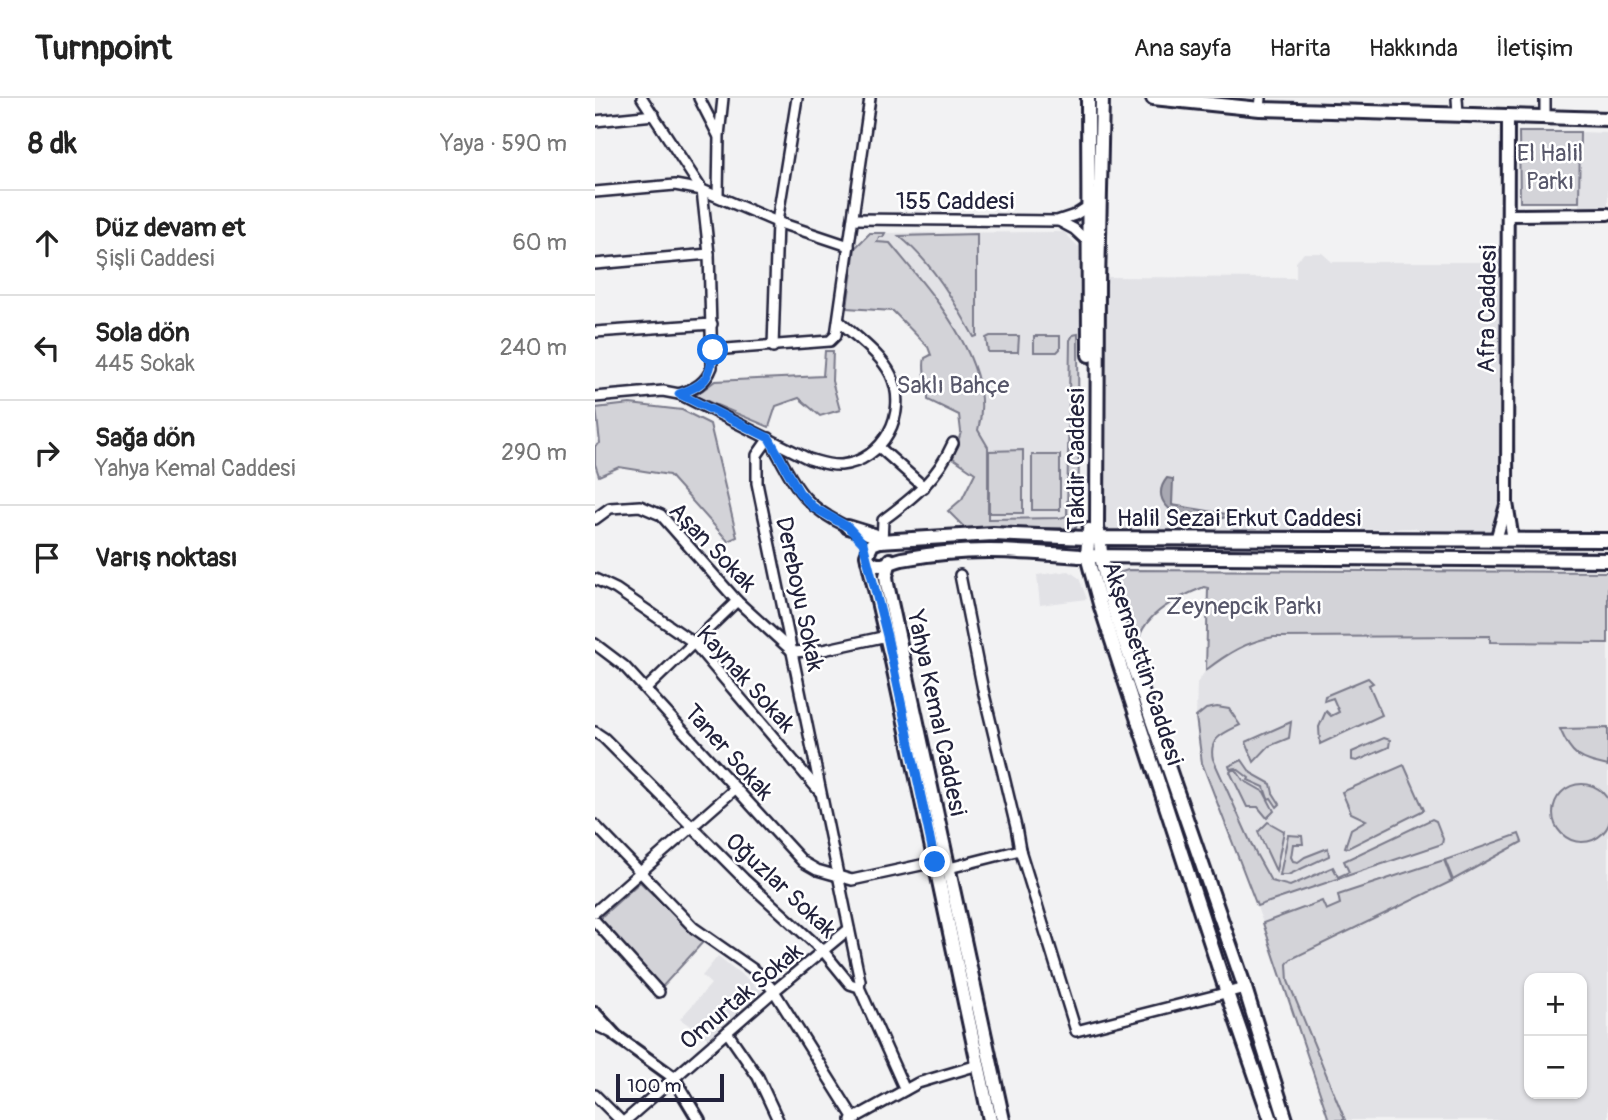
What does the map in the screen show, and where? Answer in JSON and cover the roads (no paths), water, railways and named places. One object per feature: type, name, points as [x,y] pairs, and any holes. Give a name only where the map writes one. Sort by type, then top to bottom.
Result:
[{"type":"main road","name":"Takdir Caddesi","points":[[1088,98],[1090,528],[1087,538],[1101,538],[1097,528],[1097,401],[1103,98]]},
{"type":"main road","points":[[1153,98],[1608,119]]},
{"type":"main road","points":[[848,527],[874,535],[891,551],[888,562]]},
{"type":"main road","points":[[848,527],[863,543],[868,557],[877,566],[965,550],[1087,556]]},
{"type":"main road","name":"Halil Sezai Erkut Caddesi","points":[[882,542],[993,534],[1087,538],[1087,556]]},
{"type":"main road","name":"Halil Sezai Erkut Caddesi","points":[[1608,540],[1101,538],[1101,556],[1608,561]]},
{"type":"main road","points":[[1496,540],[1491,549],[1496,560]]},
{"type":"main road","points":[[1510,561],[1517,550],[1513,540]]},
{"type":"main road","points":[[868,557],[872,544],[882,542]]},
{"type":"main road","name":"Akşemsettin Caddesi","points":[[1271,1120],[1227,993],[1087,556],[1101,556],[1106,584],[1119,625],[1245,988],[1286,1120]]},
{"type":"main road","name":"Yahya Kemal Caddesi","points":[[868,557],[990,1120]]},
{"type":"main road","name":"Yahya Kemal Caddesi","points":[[888,562],[887,584],[1003,1120]]},
{"type":"street","points":[[642,98],[702,190],[709,254],[712,367],[706,380],[679,394]]},
{"type":"street","points":[[699,98],[719,136]]},
{"type":"street","points":[[718,195],[723,98]]},
{"type":"street","points":[[773,347],[777,222],[797,98]]},
{"type":"street","points":[[713,350],[830,341],[836,335],[870,98]]},
{"type":"street","points":[[1457,98],[1458,114]]},
{"type":"street","points":[[1545,98],[1545,117]]},
{"type":"street","points":[[595,121],[654,116]]},
{"type":"street","name":"Afra Caddesi","points":[[1509,116],[1507,502],[1513,540]]},
{"type":"street","points":[[595,192],[675,185],[702,190],[777,222],[849,246]]},
{"type":"street","name":"155 Caddesi","points":[[854,219],[1057,220],[1075,215],[1089,206]]},
{"type":"street","points":[[1509,215],[1608,214]]},
{"type":"street","points":[[1057,220],[1074,229],[1089,243]]},
{"type":"street","points":[[595,264],[709,254]]},
{"type":"street","points":[[595,397],[663,391],[679,394],[809,459],[841,465],[856,461],[879,447],[895,417],[898,401],[890,372],[880,359],[839,321]]},
{"type":"street","points":[[595,332],[712,324]]},
{"type":"street","points":[[769,438],[799,492],[813,507],[848,527]]},
{"type":"street","name":"Dereboyu Sokak","points":[[769,438],[757,455],[757,484],[840,876],[860,981],[859,988]]},
{"type":"street","points":[[882,542],[883,520],[924,487],[943,464],[953,443]]},
{"type":"street","points":[[879,447],[924,487]]},
{"type":"street","name":"Afra Caddesi","points":[[1496,540],[1507,502]]},
{"type":"street","name":"Aşan Sokak","points":[[595,519],[610,508],[640,506],[661,515],[737,601],[793,652]]},
{"type":"street","points":[[960,575],[1020,850],[1076,1031],[1245,988]]},
{"type":"street","name":"Kaynak Sokak","points":[[595,579],[616,590],[693,642],[822,794]]},
{"type":"street","points":[[646,689],[737,601]]},
{"type":"street","points":[[793,652],[823,650],[887,636]]},
{"type":"street","name":"Taner Sokak","points":[[595,644],[624,666],[646,689],[803,862],[817,870],[840,876]]},
{"type":"street","name":"Oğuzlar Sokak","points":[[595,732],[744,879],[824,952],[850,984],[859,988],[905,1090]]},
{"type":"street","points":[[595,912],[736,788]]},
{"type":"street","points":[[595,825],[694,928],[757,972],[774,991],[853,1119],[918,1083],[978,1065]]},
{"type":"street","points":[[840,876],[852,880],[935,862],[949,868],[1020,850]]},
{"type":"street","points":[[595,921],[659,992]]},
{"type":"street","name":"Omurtak Sokak","points":[[623,1120],[849,929]]},
{"type":"street","points":[[595,1013],[616,1035],[673,1077],[699,1120]]},
{"type":"street","points":[[595,1025],[616,1035]]},
{"type":"street","points":[[727,1032],[758,1077],[778,1120]]},
{"type":"street","points":[[595,1095],[623,1120]]},
{"type":"park label","name":"El Halil Parkı","points":[[1550,167]]},
{"type":"park label","name":"Saklı Bahçe","points":[[953,385]]},
{"type":"park label","name":"Zeynepcik Parkı","points":[[1244,606]]}]
